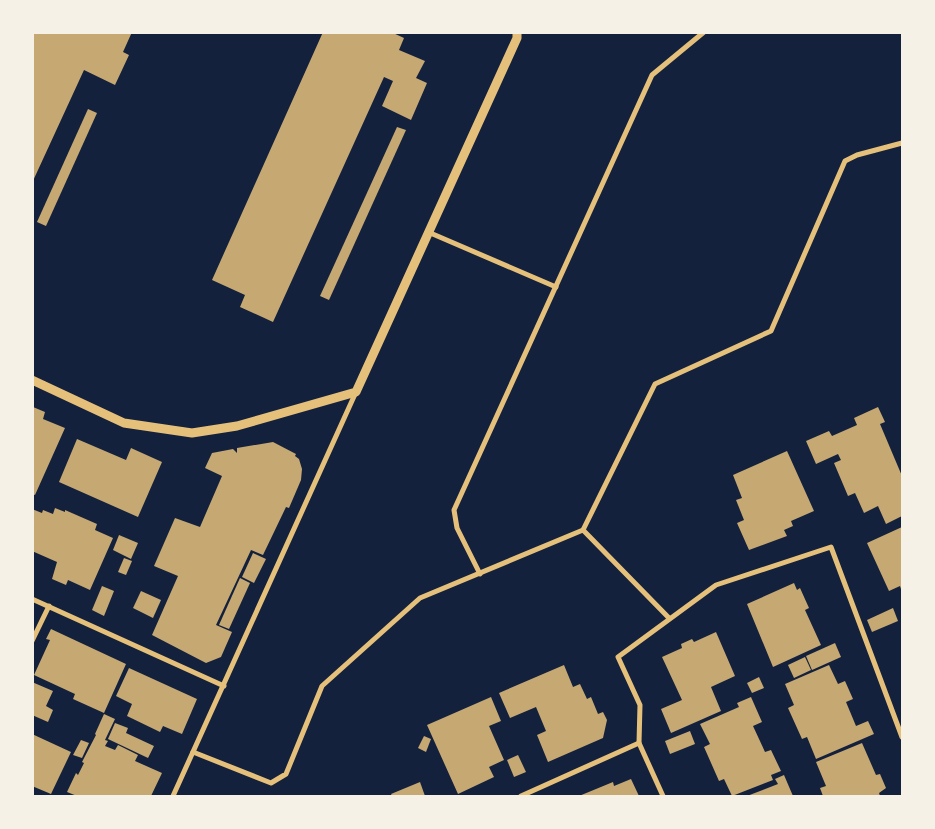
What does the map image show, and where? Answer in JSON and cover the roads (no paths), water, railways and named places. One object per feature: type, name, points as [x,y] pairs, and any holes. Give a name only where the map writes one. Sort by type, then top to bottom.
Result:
[{"type":"street","points":[[173,796],[516,38],[517,32]]},
{"type":"street","points":[[480,574],[457,528],[454,510],[652,75],[704,32]]},
{"type":"street","points":[[194,752],[271,783],[286,774],[322,686],[420,598],[583,530],[655,384],[771,331],[845,161],[857,155],[902,143]]},
{"type":"street","points":[[428,232],[556,287]]},
{"type":"street","points":[[32,380],[124,423],[192,433],[237,426],[356,392]]},
{"type":"street","points":[[583,530],[669,618]]},
{"type":"street","points":[[663,796],[638,743],[640,705],[618,657],[669,618],[716,586],[831,547],[902,737]]},
{"type":"street","points":[[32,599],[224,686]]},
{"type":"street","points":[[32,641],[48,606]]},
{"type":"street","points":[[521,796],[638,743]]}]
